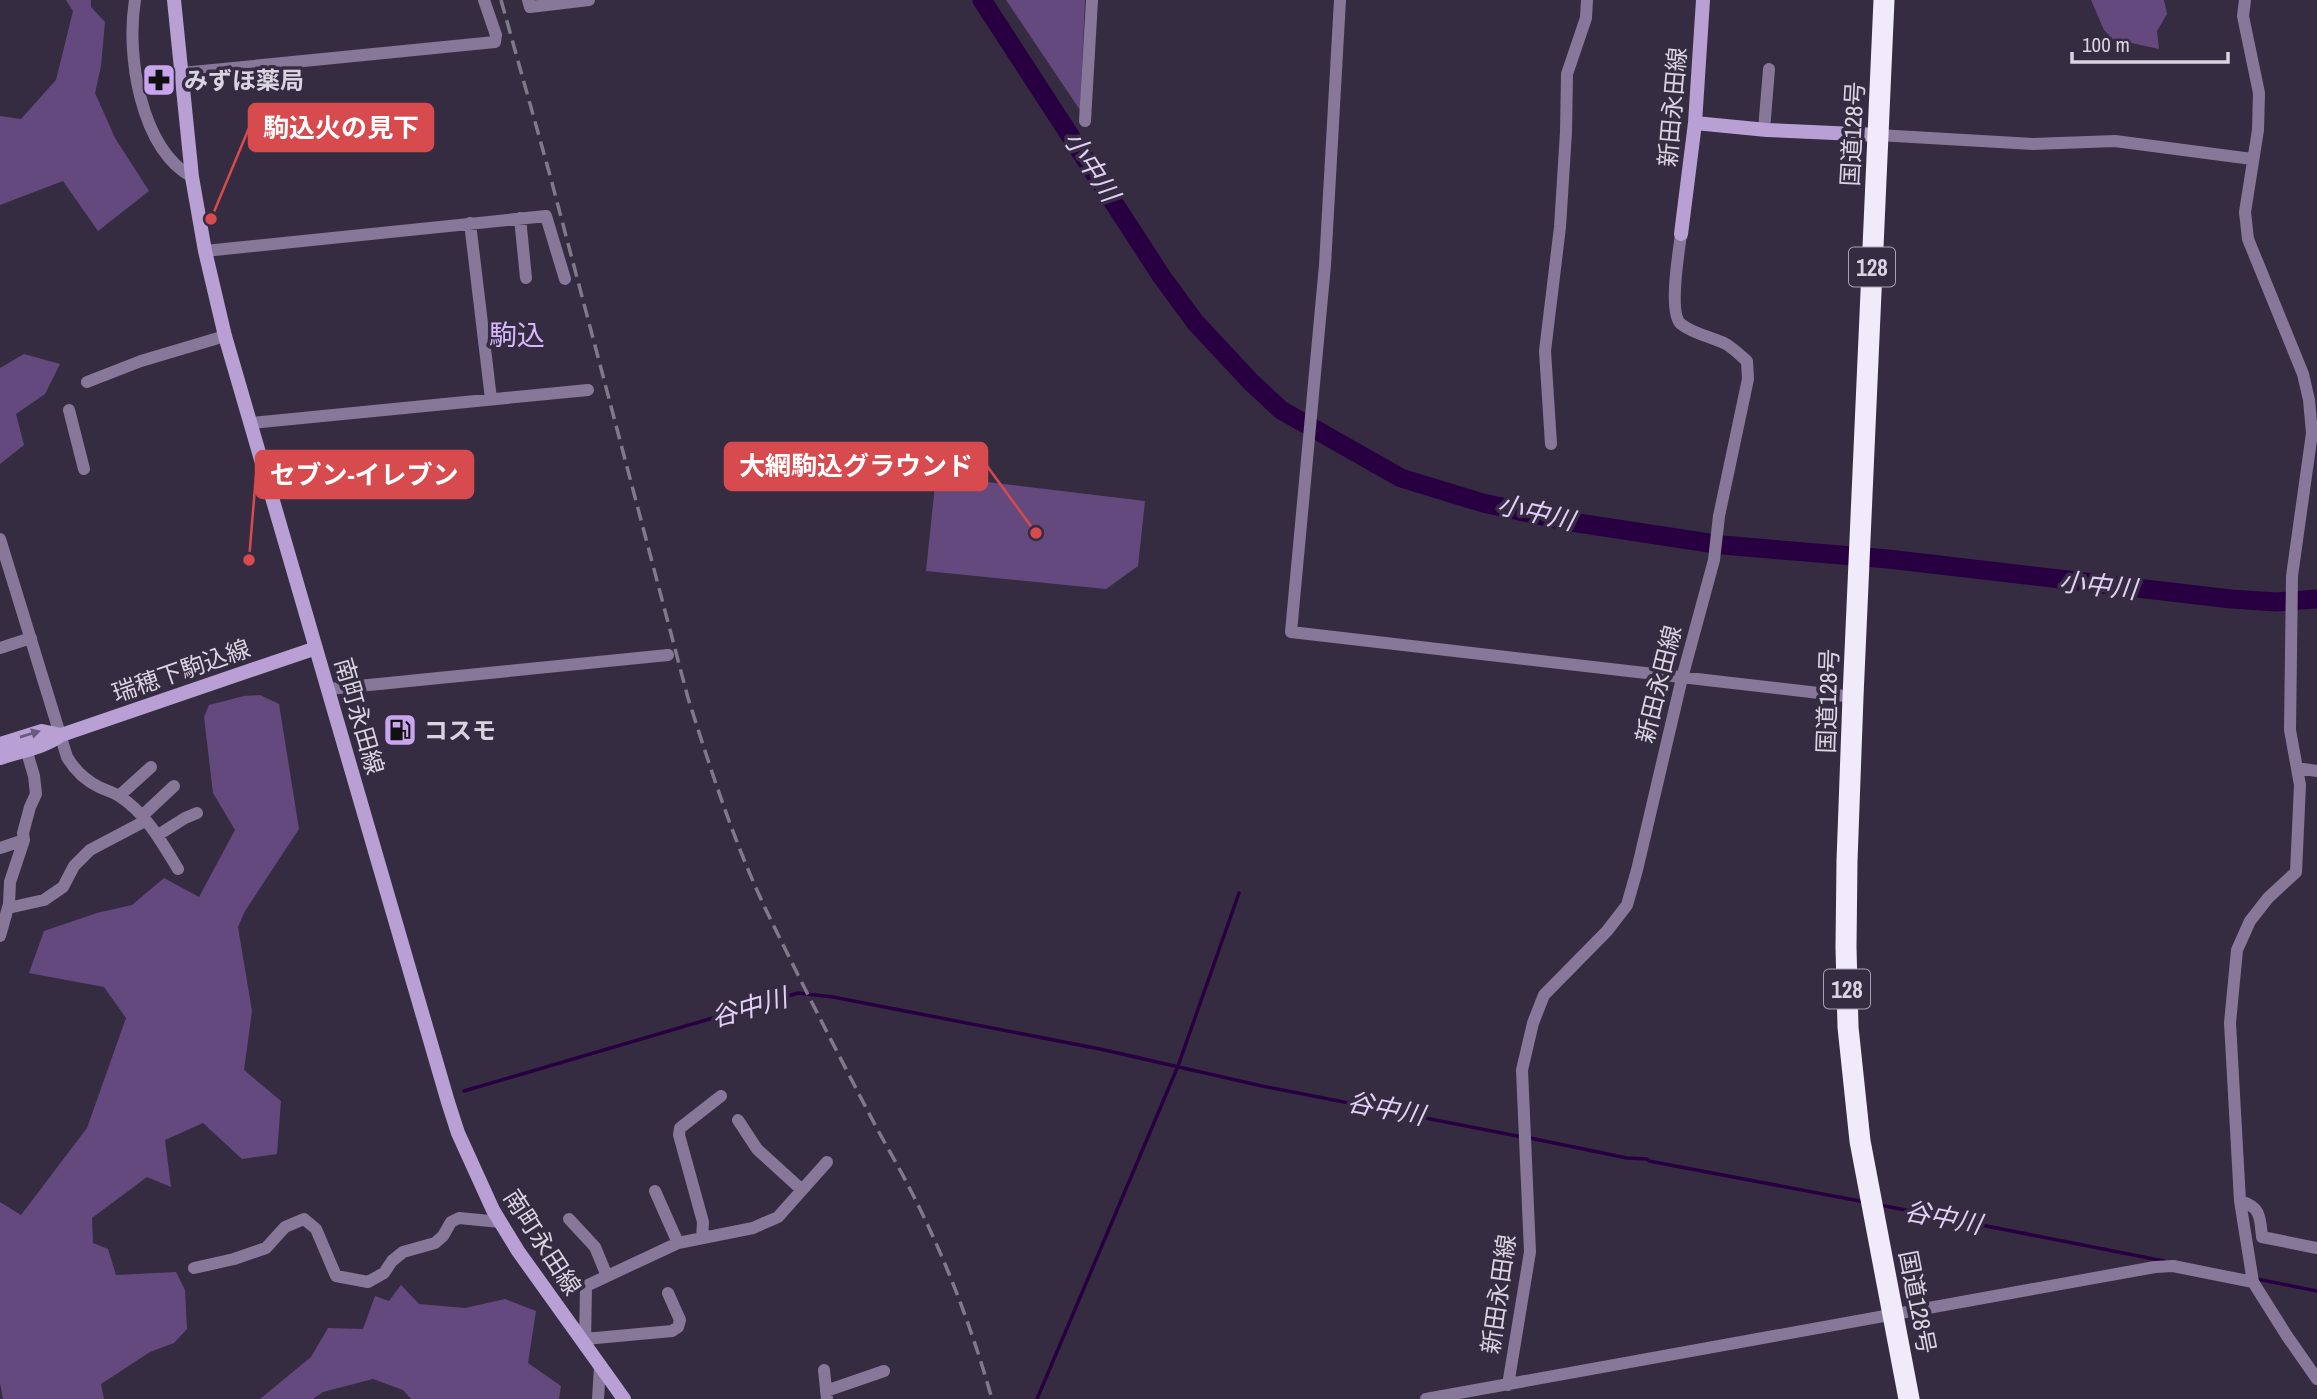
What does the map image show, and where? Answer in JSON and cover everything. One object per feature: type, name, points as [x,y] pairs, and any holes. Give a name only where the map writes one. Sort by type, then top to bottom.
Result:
[{"type":"highway","name":"国道128号","points":[[1884,0],[1847,861],[1848,1027],[1860,1141],[1909,1399]]},
{"type":"street","points":[[135,0],[134,49],[139,96],[149,125],[164,149],[182,171],[192,177]]},
{"type":"street","name":"南町永田線","points":[[174,0],[192,177],[205,251],[225,336],[448,1102],[471,1162],[500,1222],[624,1399]]},
{"type":"street","points":[[182,73],[495,42],[496,35],[484,0]]},
{"type":"street","points":[[528,0],[530,7],[589,0]]},
{"type":"street","points":[[1085,121],[1092,0]]},
{"type":"street","points":[[1340,0],[1325,265],[1291,632],[1853,696]]},
{"type":"street","points":[[1551,444],[1545,351],[1560,227],[1567,74],[1586,18],[1587,0]]},
{"type":"street","name":"新田永田線","points":[[1508,1385],[1530,1252],[1522,1070],[1524,1058],[1544,995],[1607,932],[1627,905],[1682,678],[1714,560],[1719,516],[1748,379],[1747,361],[1727,345],[1683,326],[1677,320],[1675,288],[1695,123],[1703,0]]},
{"type":"street","points":[[2245,0],[2244,16],[2259,93],[2258,130],[2245,212],[2248,239],[2303,374],[2312,433],[2292,576],[2290,730],[2300,785],[2296,872],[2268,898],[2250,921],[2238,950],[2230,1023],[2240,1201],[2253,1282],[2317,1379]]},
{"type":"street","points":[[1764,130],[1769,69]]},
{"type":"street","points":[[1695,123],[1764,130],[2033,144],[2115,141],[2252,159]]},
{"type":"street","points":[[205,251],[546,216],[565,279]]},
{"type":"street","points":[[520,218],[526,278]]},
{"type":"street","points":[[470,223],[491,400]]},
{"type":"street","points":[[86,382],[141,361],[225,336]]},
{"type":"street","points":[[251,423],[588,390]]},
{"type":"street","points":[[69,410],[84,469]]},
{"type":"street","points":[[0,539],[63,748],[72,766],[95,785],[119,796],[144,818],[158,835],[178,869]]},
{"type":"street","points":[[0,649],[31,638]]},
{"type":"street","name":"瑞穂下駒込線","points":[[61,735],[316,648]]},
{"type":"street","points":[[329,689],[668,655]]},
{"type":"street","points":[[0,744],[42,731],[61,735]]},
{"type":"street","points":[[0,758],[48,744],[61,735]]},
{"type":"street","points":[[0,936],[8,908],[10,882],[36,794],[26,749]]},
{"type":"street","points":[[119,796],[150,767]]},
{"type":"street","points":[[2297,768],[2317,771]]},
{"type":"street","points":[[8,908],[44,900],[63,887],[74,866],[90,850],[144,818],[174,786]]},
{"type":"street","points":[[158,835],[198,813]]},
{"type":"street","points":[[0,848],[24,840]]},
{"type":"street","points":[[702,1238],[703,1222],[678,1135],[680,1128],[721,1096]]},
{"type":"street","points":[[738,1120],[757,1149],[802,1190]]},
{"type":"street","points":[[668,1293],[680,1320],[678,1327],[672,1331],[585,1343],[586,1286],[678,1243],[753,1228],[778,1217],[827,1162]]},
{"type":"street","points":[[655,1191],[678,1243]]},
{"type":"street","points":[[2240,1201],[2252,1205],[2260,1216],[2262,1237],[2317,1248]]},
{"type":"street","points":[[194,1268],[266,1248],[285,1227],[304,1219],[316,1229],[336,1276],[368,1282],[384,1273],[392,1261],[403,1252],[435,1243],[443,1236],[451,1222],[459,1218],[500,1222]]},
{"type":"street","points":[[569,1219],[595,1247],[607,1276]]},
{"type":"street","points":[[1426,1399],[2155,1267],[2173,1266],[2253,1282]]},
{"type":"street","points":[[598,1399],[600,1367]]},
{"type":"street","points":[[824,1370],[827,1395],[884,1371]]},
{"type":"shaded area","points":[[66,0],[91,0],[91,7],[105,22],[101,66],[95,93],[115,138],[149,191],[98,231],[63,181],[0,205],[0,116],[21,119],[56,80],[73,11]]},
{"type":"shaded area","points":[[1006,0],[1085,0],[1080,110]]},
{"type":"shaded area","points":[[2091,0],[2164,0],[2167,14],[2157,31],[2159,49],[2113,39],[2104,30]]},
{"type":"shaded area","points":[[24,354],[60,364],[45,394],[16,414],[24,445],[0,464],[0,368]]},
{"type":"shaded area","points":[[936,476],[1145,501],[1138,566],[1106,589],[926,571]]},
{"type":"shaded area","points":[[260,695],[279,704],[299,829],[245,911],[238,927],[252,1011],[244,1070],[281,1101],[277,1154],[242,1159],[203,1123],[165,1140],[171,1187],[147,1177],[92,1218],[93,1243],[108,1249],[116,1275],[176,1272],[185,1290],[187,1329],[174,1343],[150,1352],[101,1384],[104,1399],[3,1399],[0,1383],[0,1202],[21,1215],[87,1128],[126,1018],[104,987],[29,973],[44,931],[97,913],[132,905],[164,878],[199,897],[235,830],[213,793],[204,717],[209,705]]},
{"type":"shaded area","points":[[401,1285],[419,1304],[465,1308],[505,1299],[536,1311],[528,1363],[561,1386],[559,1399],[411,1399],[403,1390],[373,1379],[323,1392],[313,1399],[260,1399],[311,1357],[328,1328],[363,1329],[375,1296],[389,1301]]},
{"type":"waterway","name":"小中川","points":[[982,0],[1162,277],[1195,322],[1281,410],[1401,478],[1483,503],[1565,521],[1722,545],[1888,559],[2231,599],[2276,602],[2317,599]]},
{"type":"waterway","points":[[1037,1399],[1178,1066],[1239,893]]},
{"type":"waterway","name":"谷中川","points":[[464,1091],[798,993],[833,997],[1100,1049],[1262,1086],[1522,1137]]},
{"type":"waterway","name":"谷中川","points":[[1530,1138],[1865,1202]]},
{"type":"waterway","name":"谷中川","points":[[1880,1205],[2164,1261]]},
{"type":"waterway","name":"谷中川","points":[[2257,1279],[2317,1291]]},
{"type":"railway","points":[[501,0],[688,698],[724,806],[767,912],[935,1241],[967,1319],[992,1399]]},
{"type":"place","name":"みずほ薬局","points":[[159,80]]},
{"type":"place","name":"駒込火の見下","points":[[211,219]]},
{"type":"place","name":"大網駒込グラウンド","points":[[1036,533]]},
{"type":"place","name":"セブン-イレブン","points":[[249,560]]},
{"type":"place","name":"コスモ","points":[[400,730]]},
{"type":"district","name":"駒込","points":[[517,335]]}]
